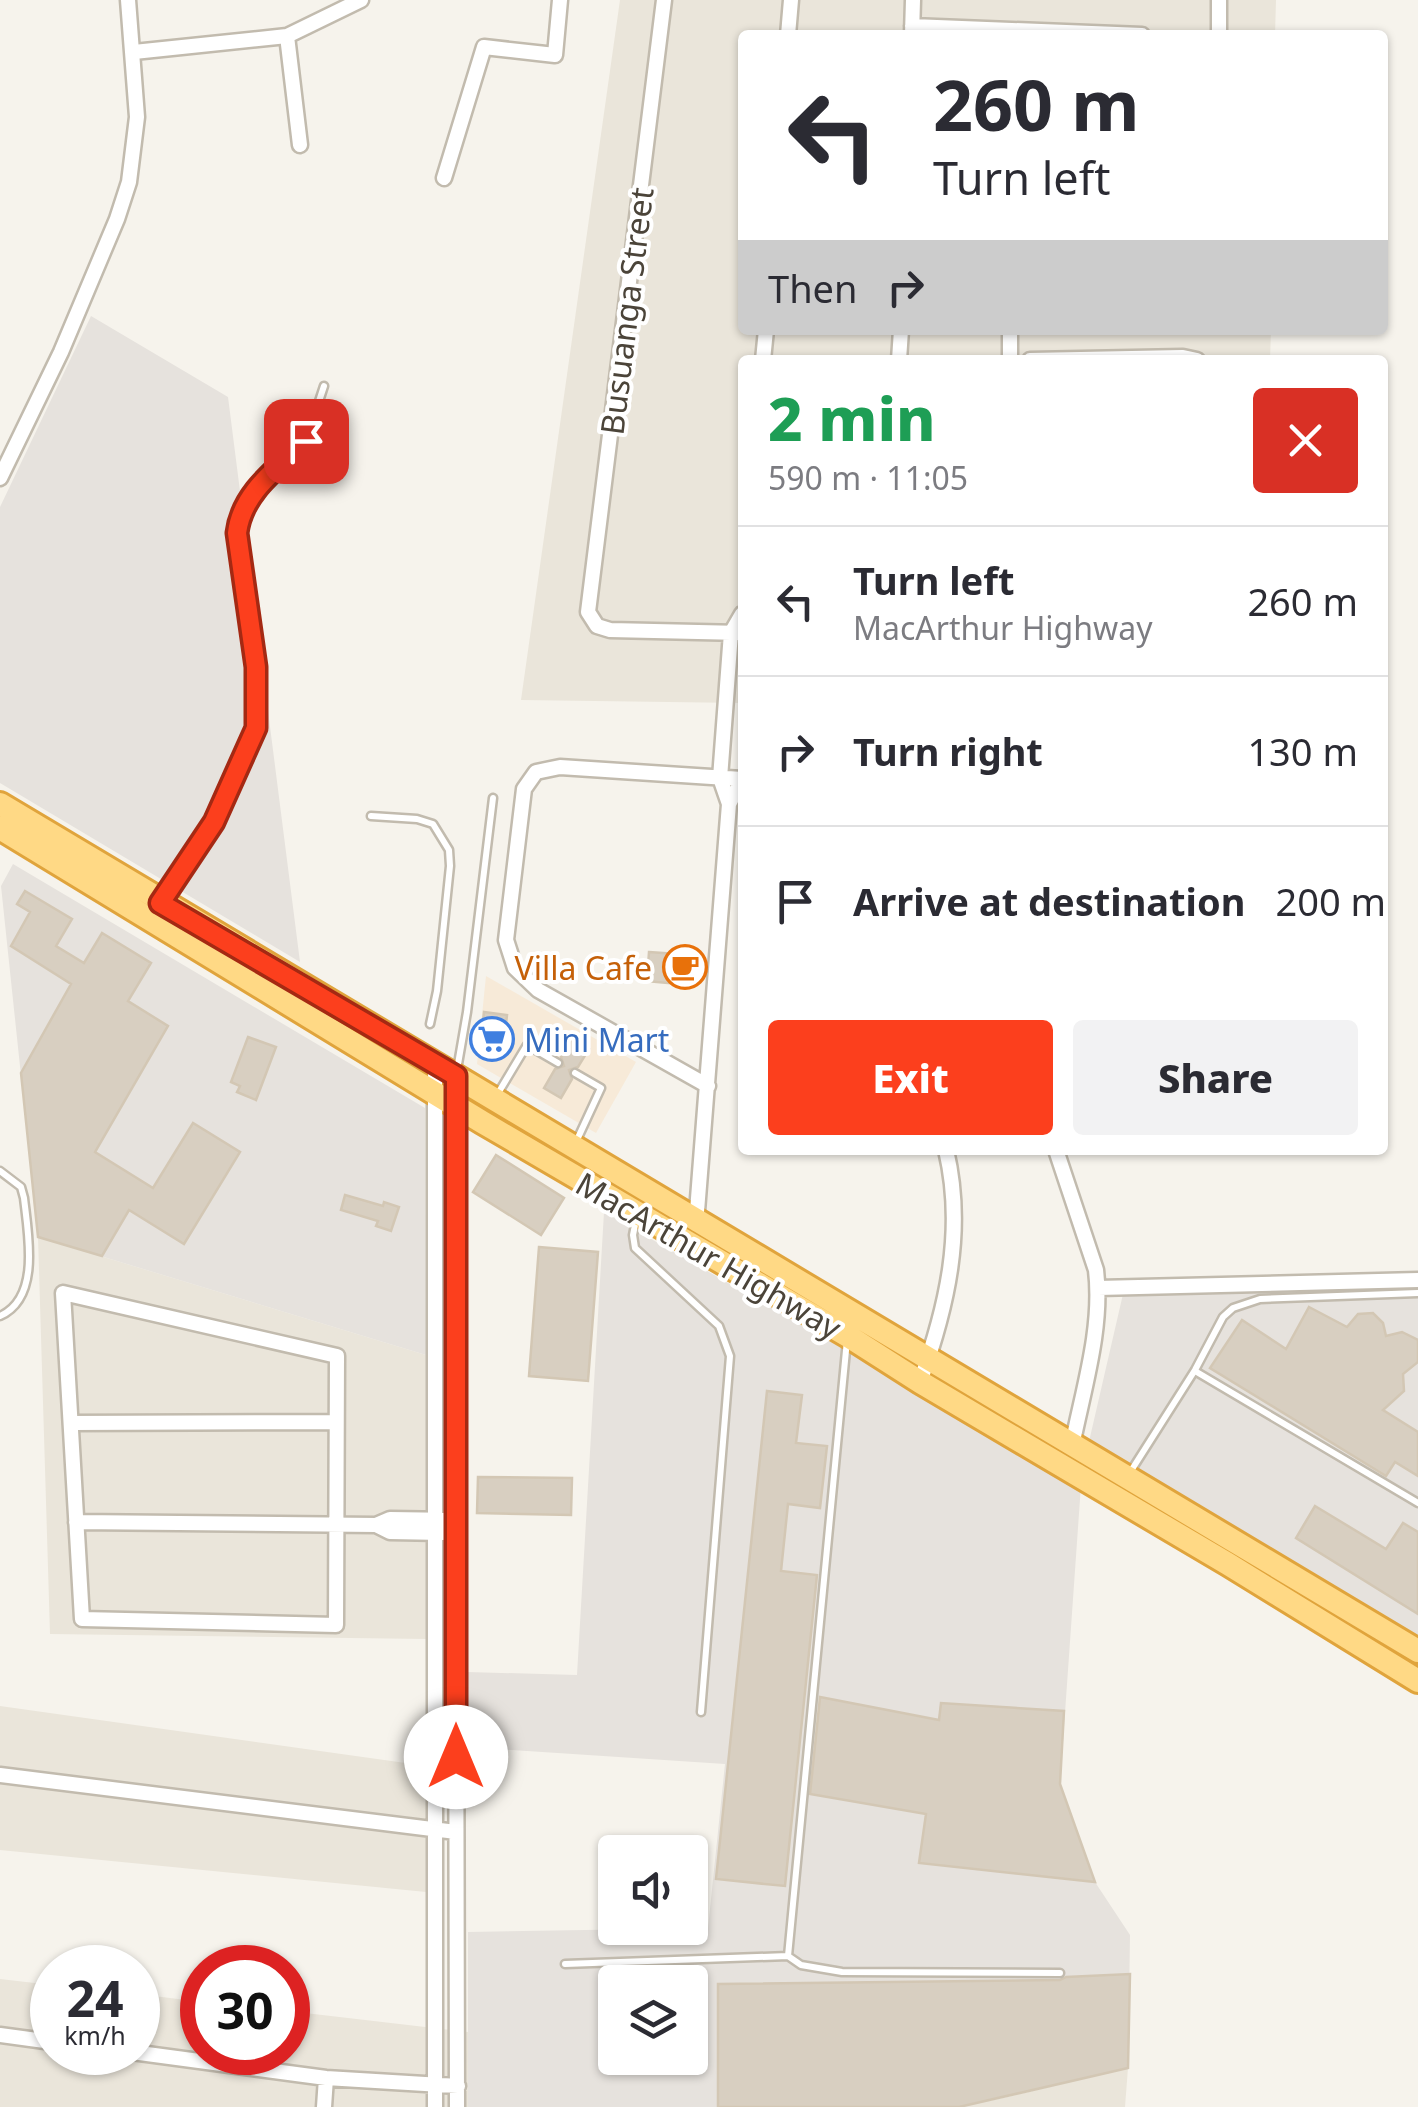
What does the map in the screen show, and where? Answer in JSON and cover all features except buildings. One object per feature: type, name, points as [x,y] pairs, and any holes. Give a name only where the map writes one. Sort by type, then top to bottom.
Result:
[{"type":"highway","name":"MacArthur Highway","points":[[0,804],[155,911],[444,1098],[848,1336],[876,1341]]},
{"type":"highway","name":"MacArthur Highway","points":[[0,828],[445,1070],[696,1220],[876,1341],[1418,1681]]},
{"type":"highway","name":"MacArthur Highway","points":[[924,1371],[1072,1446],[1418,1650]]},
{"type":"street","points":[[0,478],[61,352],[117,219],[134,154],[137,116],[128,0]]},
{"type":"street","points":[[134,52],[286,36],[361,0]]},
{"type":"street","points":[[444,178],[484,47],[554,55],[560,0]]},
{"type":"street","name":"Busuanga Street","points":[[664,0],[587,604],[591,620],[610,630],[737,633]]},
{"type":"street","points":[[788,30],[791,0]]},
{"type":"street","points":[[912,30],[913,0]]},
{"type":"street","points":[[1219,30],[1220,0]]},
{"type":"street","points":[[286,36],[300,145]]},
{"type":"street","points":[[729,804],[720,778],[737,633]]},
{"type":"street","points":[[708,1086],[538,990],[515,968],[506,940],[524,789],[536,772],[560,767],[738,779]]},
{"type":"street","points":[[694,1244],[729,804],[738,787]]},
{"type":"street","points":[[436,2107],[435,1526],[445,1070]]},
{"type":"street","points":[[445,1070],[455,1526],[457,2107]]},
{"type":"street","points":[[924,1371],[941,1324],[953,1246],[952,1175],[947,1155]]},
{"type":"street","points":[[1058,1155],[1096,1270],[1098,1288],[1096,1326],[1072,1446]]},
{"type":"street","points":[[1098,1288],[1418,1280]]},
{"type":"street","points":[[63,1293],[336,1356],[336,1624],[82,1619],[71,1423],[63,1293]]},
{"type":"street","points":[[71,1423],[336,1422]]},
{"type":"street","points":[[76,1522],[376,1525],[390,1532],[455,1526]]},
{"type":"street","points":[[0,1775],[456,1832]]},
{"type":"street","points":[[0,2035],[30,2039]]},
{"type":"street","points":[[160,2056],[326,2078],[458,2086]]},
{"type":"street","points":[[324,2107],[326,2078]]},
{"type":"lane","points":[[155,911],[214,822],[256,728],[256,667],[238,522],[264,478],[306,441],[324,386]]},
{"type":"lane","points":[[445,1070],[467,1012],[493,798]]},
{"type":"lane","points":[[371,816],[433,824],[449,850],[440,963],[430,1024]]},
{"type":"lane","points":[[494,1100],[526,1045],[558,1063]]},
{"type":"lane","points":[[574,1148],[601,1088],[575,1073]]},
{"type":"lane","points":[[0,1171],[21,1188],[24,1198],[28,1267],[21,1299],[0,1316]]},
{"type":"lane","points":[[638,1213],[632,1235],[635,1248],[719,1326],[730,1356],[701,1712]]},
{"type":"lane","points":[[1126,1478],[1195,1370],[1222,1317],[1246,1302],[1418,1293]]},
{"type":"lane","points":[[788,1956],[848,1336]]},
{"type":"lane","points":[[1195,1370],[1418,1502]]},
{"type":"lane","points":[[565,1964],[788,1956],[802,1965],[842,1972],[1060,1973]]},
{"type":"shaded area","points":[[620,0],[1276,0],[1275,30],[738,30],[738,335],[1271,335],[1270,355],[738,355],[738,703],[521,700]]},
{"type":"shaded area","points":[[91,316],[228,397],[300,962],[0,783],[0,507]]},
{"type":"shaded area","points":[[13,864],[425,1108],[426,1355],[38,1237],[1,886]]},
{"type":"shaded area","points":[[486,976],[636,1062],[596,1133],[477,1064]]},
{"type":"shaded area","points":[[604,1212],[1081,1485],[1060,1784],[1095,1882],[1130,1935],[1128,2068],[959,2107],[468,2107],[468,1932],[598,1930],[598,1945],[708,1945],[725,1764],[466,1747],[467,1672],[577,1675]]},
{"type":"shaded area","points":[[38,1237],[426,1355],[427,1639],[50,1634]]},
{"type":"shaded area","points":[[1418,1285],[1418,1636],[1088,1446],[1123,1294]]},
{"type":"shaded area","points":[[0,1706],[427,1766],[426,1892],[0,1850]]},
{"type":"shaded area","points":[[0,1979],[30,1982],[30,2075],[160,2075],[160,1997],[180,1999],[180,2075],[310,2075],[310,2014],[468,2032],[468,2107],[0,2107]]},
{"type":"shaded area","points":[[1128,2068],[1125,2107],[959,2107],[1003,2098]]},
{"type":"place","name":"Villa Cafe","points":[[685,967]]},
{"type":"place","name":"Mini Mart","points":[[492,1039]]},
{"type":"route","points":[[306,441],[264,478],[238,522],[256,667],[256,728],[214,822],[160,903],[456,1076],[456,1757]]}]
